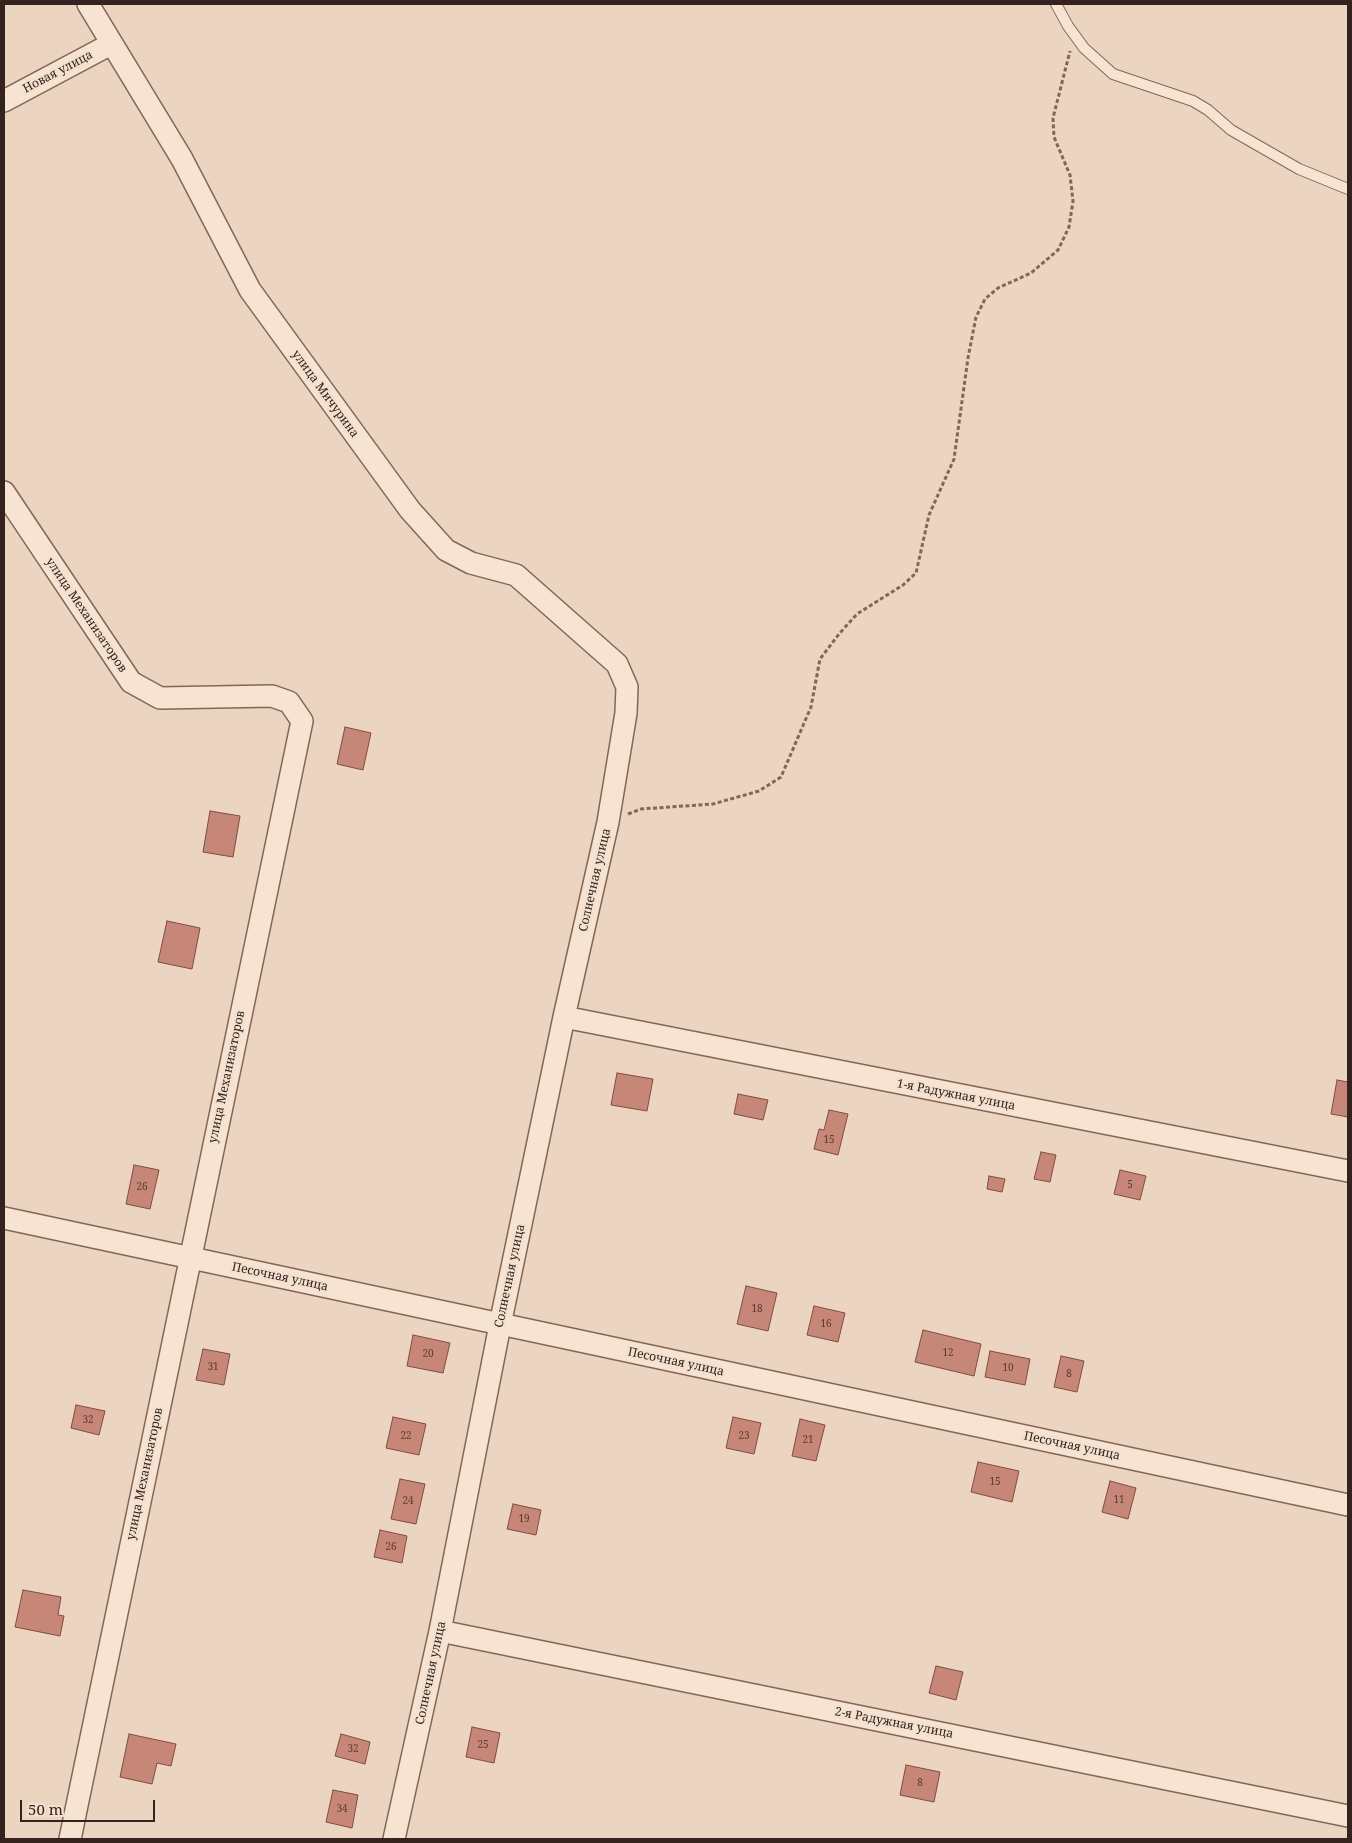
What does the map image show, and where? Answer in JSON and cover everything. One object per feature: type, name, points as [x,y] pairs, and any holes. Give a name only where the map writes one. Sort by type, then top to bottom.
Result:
[{"type":"street","name":"улица Мичурина","points":[[88,4],[182,159],[250,290],[410,510],[446,550],[471,563],[516,575],[618,664],[627,687],[626,713]]},
{"type":"street","name":"Новая улица","points":[[4,101],[111,44]]},
{"type":"street","name":"улица Механизаторов","points":[[4,492],[131,682],[160,698],[272,696],[289,702],[302,721],[70,1839]]},
{"type":"street","name":"Солнечная улица","points":[[394,1839],[440,1631],[500,1325],[564,1017],[608,822],[626,713]]},
{"type":"street","name":"1-я Радужная улица","points":[[564,1017],[1348,1172]]},
{"type":"street","name":"Песочная улица","points":[[4,1218],[1348,1505]]},
{"type":"street","name":"2-я Радужная улица","points":[[440,1631],[1348,1816]]},
{"type":"lane","points":[[1056,4],[1068,26],[1084,48],[1113,74],[1194,101],[1208,110],[1231,130],[1298,169],[1348,189]]},
{"type":"path","points":[[608,822],[641,809],[713,804],[759,791],[780,777],[811,707],[820,659],[857,614],[903,585],[916,573],[929,515],[954,459],[968,358],[976,316],[986,299],[998,288],[1031,273],[1058,250],[1069,227],[1073,201],[1070,174],[1054,137],[1053,118],[1070,50],[1068,26]]},
{"type":"building","points":[[345,727],[371,733],[363,770],[337,764]]},
{"type":"building","points":[[210,811],[240,816],[233,857],[203,852]]},
{"type":"building","points":[[167,921],[200,928],[192,969],[158,962]]},
{"type":"building","points":[[617,1073],[653,1079],[647,1111],[611,1105]]},
{"type":"building","points":[[1337,1080],[1348,1082],[1348,1117],[1331,1114]]},
{"type":"building","points":[[738,1094],[768,1100],[763,1120],[734,1114]]},
{"type":"building","points":[[829,1110],[848,1114],[838,1155],[814,1149],[819,1129],[824,1130]]},
{"type":"building","points":[[1041,1152],[1056,1155],[1050,1182],[1034,1179]]},
{"type":"building","points":[[134,1165],[159,1170],[150,1209],[126,1204]]},
{"type":"building","points":[[1120,1170],[1146,1176],[1140,1200],[1114,1194]]},
{"type":"building","points":[[989,1176],[1005,1179],[1002,1192],[987,1189]]},
{"type":"building","points":[[746,1286],[777,1293],[768,1331],[737,1324]]},
{"type":"building","points":[[814,1306],[845,1313],[838,1342],[807,1335]]},
{"type":"building","points":[[923,1330],[981,1344],[974,1376],[915,1362]]},
{"type":"building","points":[[413,1335],[450,1343],[443,1373],[407,1366]]},
{"type":"building","points":[[203,1349],[230,1354],[224,1385],[196,1380]]},
{"type":"building","points":[[990,1351],[1030,1359],[1025,1385],[985,1377]]},
{"type":"building","points":[[1061,1356],[1084,1361],[1077,1392],[1054,1387]]},
{"type":"building","points":[[76,1405],[105,1411],[99,1435],[71,1428]]},
{"type":"building","points":[[393,1417],[426,1424],[419,1455],[386,1448]]},
{"type":"building","points":[[733,1417],[761,1423],[754,1454],[726,1448]]},
{"type":"building","points":[[800,1419],[825,1425],[816,1461],[792,1456]]},
{"type":"building","points":[[978,1462],[1019,1471],[1012,1502],[971,1492]]},
{"type":"building","points":[[400,1479],[425,1484],[416,1524],[391,1519]]},
{"type":"building","points":[[1110,1481],[1136,1488],[1128,1519],[1102,1512]]},
{"type":"building","points":[[513,1504],[541,1510],[536,1535],[507,1529]]},
{"type":"building","points":[[380,1530],[407,1536],[402,1563],[374,1557]]},
{"type":"building","points":[[23,1590],[61,1597],[58,1615],[64,1616],[60,1636],[15,1627]]},
{"type":"building","points":[[936,1666],[963,1672],[956,1700],[929,1693]]},
{"type":"building","points":[[472,1727],[500,1733],[494,1763],[466,1757]]},
{"type":"building","points":[[129,1734],[176,1744],[171,1766],[157,1763],[152,1784],[120,1777]]},
{"type":"building","points":[[341,1734],[370,1742],[365,1764],[335,1756]]},
{"type":"building","points":[[906,1765],[940,1772],[934,1802],[900,1795]]},
{"type":"building","points":[[333,1790],[358,1795],[352,1828],[326,1822]]}]
